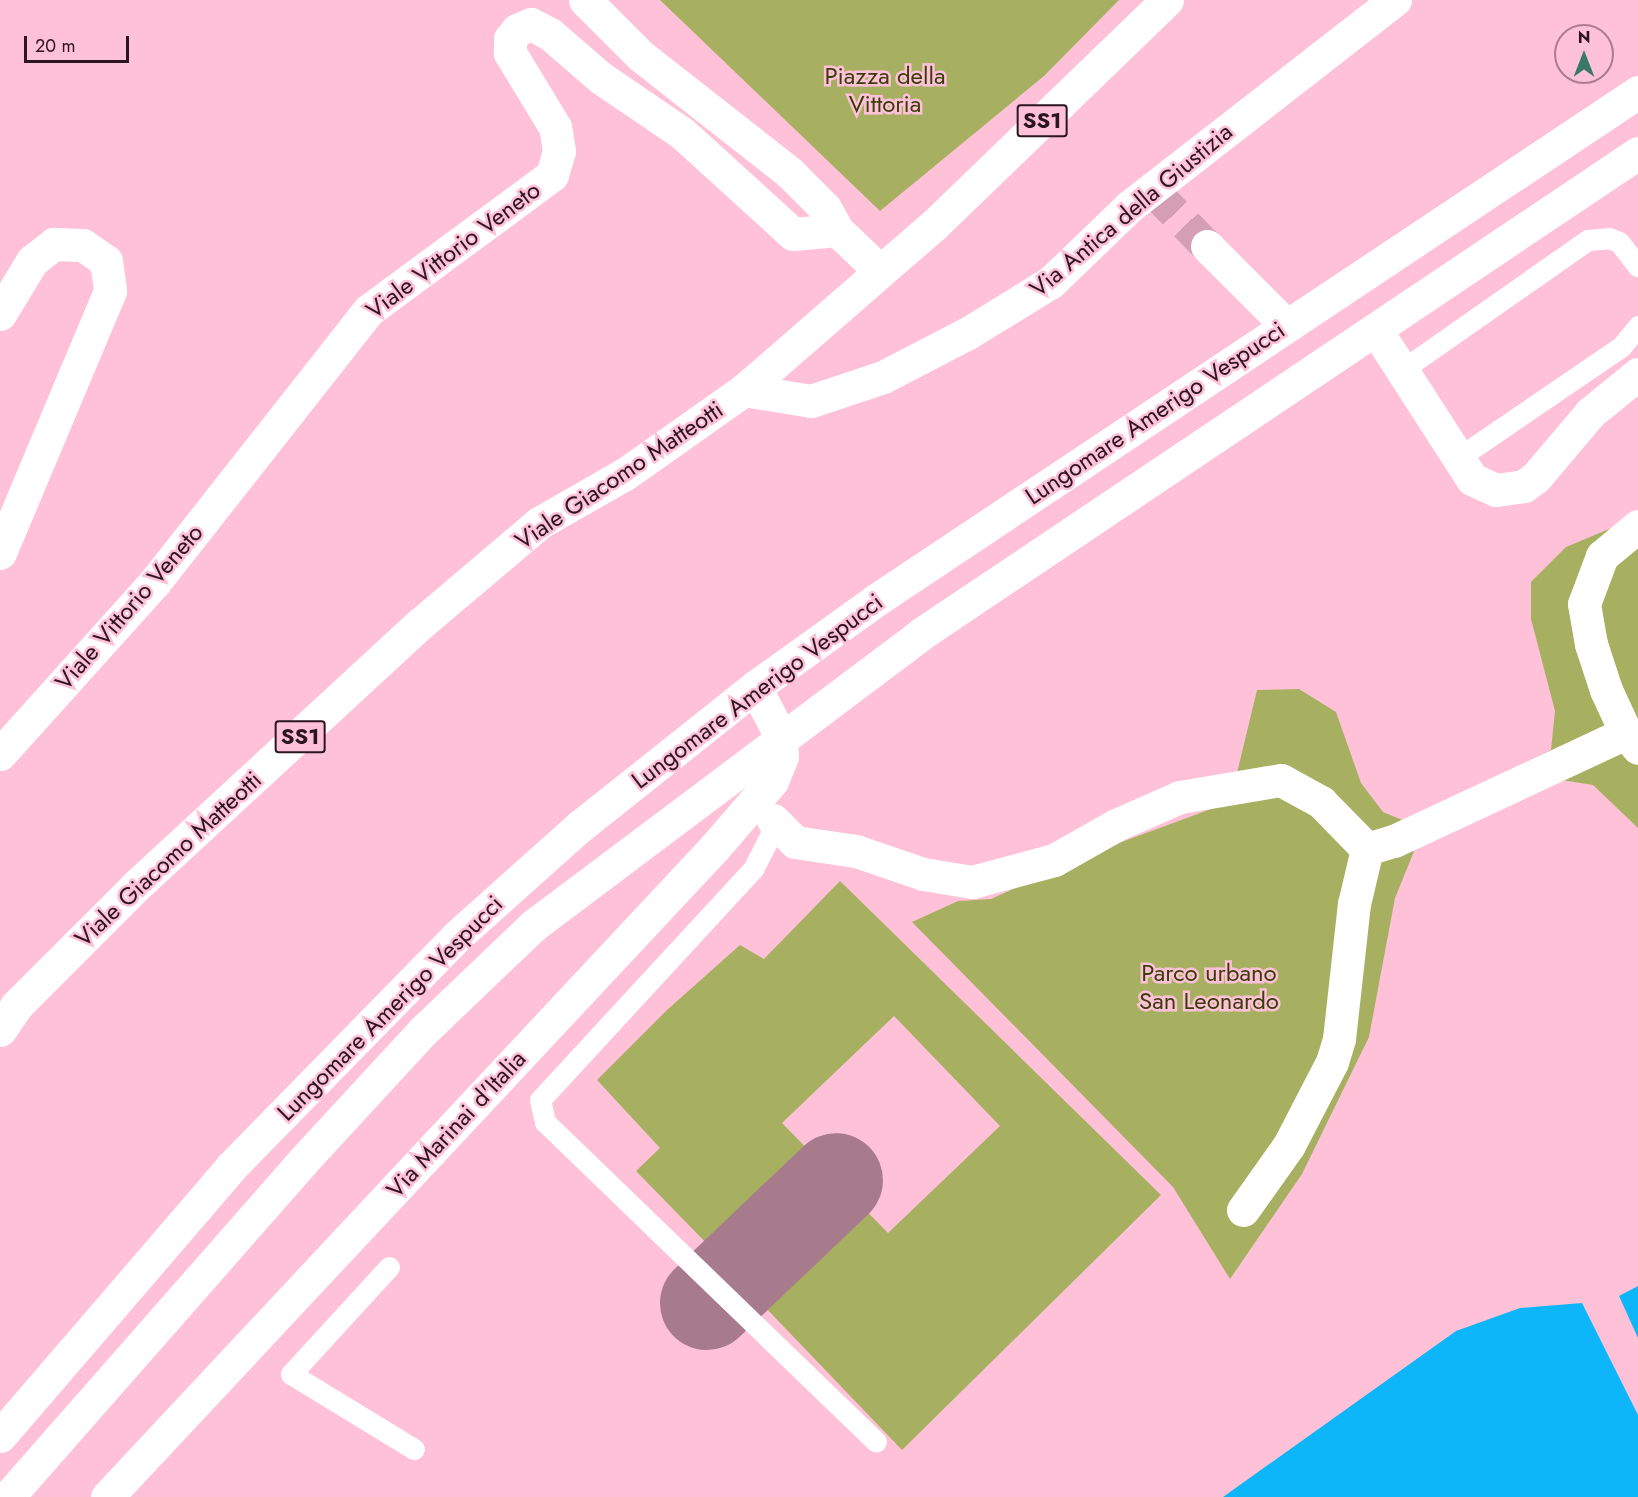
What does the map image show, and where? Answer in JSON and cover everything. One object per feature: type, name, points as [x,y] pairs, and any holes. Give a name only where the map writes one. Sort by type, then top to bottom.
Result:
[{"type":"street","points":[[585,0],[641,56],[789,172],[825,208],[837,230],[880,271]]},
{"type":"street","name":"Viale Giacomo Matteotti","points":[[0,1030],[16,1006],[137,885],[420,624],[539,523],[625,474],[744,390],[934,225],[1167,0]]},
{"type":"street","name":"Via Antica della Giustizia","points":[[744,390],[811,401],[883,377],[968,333],[1051,282],[1152,189],[1304,68],[1396,8]]},
{"type":"street","name":"Viale Vittorio Veneto","points":[[0,754],[154,583],[369,310],[552,175],[559,152],[555,127],[510,53],[510,39],[518,30],[531,24],[550,34],[601,78],[682,133],[793,234],[837,230]]},
{"type":"street","name":"Lungomare Amerigo Vespucci","points":[[0,1436],[231,1167],[457,936],[579,827],[755,687],[876,600],[1638,92]]},
{"type":"street","name":"Lungomare Amerigo Vespucci","points":[[8,1497],[303,1161],[424,1030],[534,925],[781,737],[921,634],[1638,153]]},
{"type":"street","points":[[0,314],[32,261],[54,244],[83,245],[106,261],[110,291],[0,553]]},
{"type":"street","points":[[1207,246],[1286,325]]},
{"type":"street","points":[[1376,330],[1472,479],[1484,487],[1510,490],[1524,486],[1590,413],[1638,375]]},
{"type":"street","points":[[1367,849],[1412,833],[1554,764],[1632,740],[1591,644],[1584,604],[1602,556],[1638,526]]},
{"type":"street","points":[[755,687],[781,737]]},
{"type":"street","name":"Via Marinai d'Italia","points":[[107,1497],[766,808],[778,769],[781,737]]},
{"type":"street","points":[[766,808],[795,842],[845,849],[923,873],[972,882],[1054,860],[1116,825],[1180,797],[1281,780],[1322,802],[1367,849]]},
{"type":"street","points":[[1243,1210],[1289,1145],[1332,1062],[1339,1039],[1354,904],[1367,849]]},
{"type":"lane","points":[[1402,370],[1588,240],[1598,237],[1619,242],[1638,266]]},
{"type":"lane","points":[[1458,458],[1621,347],[1638,326]]},
{"type":"lane","points":[[766,808],[771,834],[753,869],[540,1100],[545,1122],[876,1442]]},
{"type":"lane","points":[[389,1267],[291,1374],[414,1449]]},
{"type":"green space","name":"Piazza della Vittoria","points":[[660,0],[1119,0],[1044,76],[880,211]]},
{"type":"green space","name":"Parco urbano San Leonardo","points":[[1638,517],[1638,828],[1593,785],[1549,778],[1417,844],[1395,898],[1369,1037],[1302,1174],[1230,1279],[1173,1187],[912,922],[958,901],[991,899],[1100,850],[1230,802],[1257,690],[1299,689],[1336,712],[1361,783],[1383,812],[1407,822],[1551,750],[1555,711],[1531,619],[1531,582],[1566,547]]},
{"type":"green space","points":[[840,881],[1161,1195],[902,1450],[760,1302],[755,1285],[764,1265],[847,1191],[888,1233],[1000,1126],[894,1016],[782,1123],[826,1168],[727,1256],[714,1251],[636,1171],[660,1148],[597,1080],[667,1010],[740,945],[764,959]]},
{"type":"water","points":[[1638,1286],[1638,1338],[1619,1296]]},
{"type":"water","points":[[1582,1303],[1638,1415],[1638,1497],[1223,1497],[1456,1331],[1520,1308]]},
{"type":"taxiway","points":[[707,1303],[836,1180]]},
{"type":"tunnel","points":[[1152,189],[1207,246]]}]
